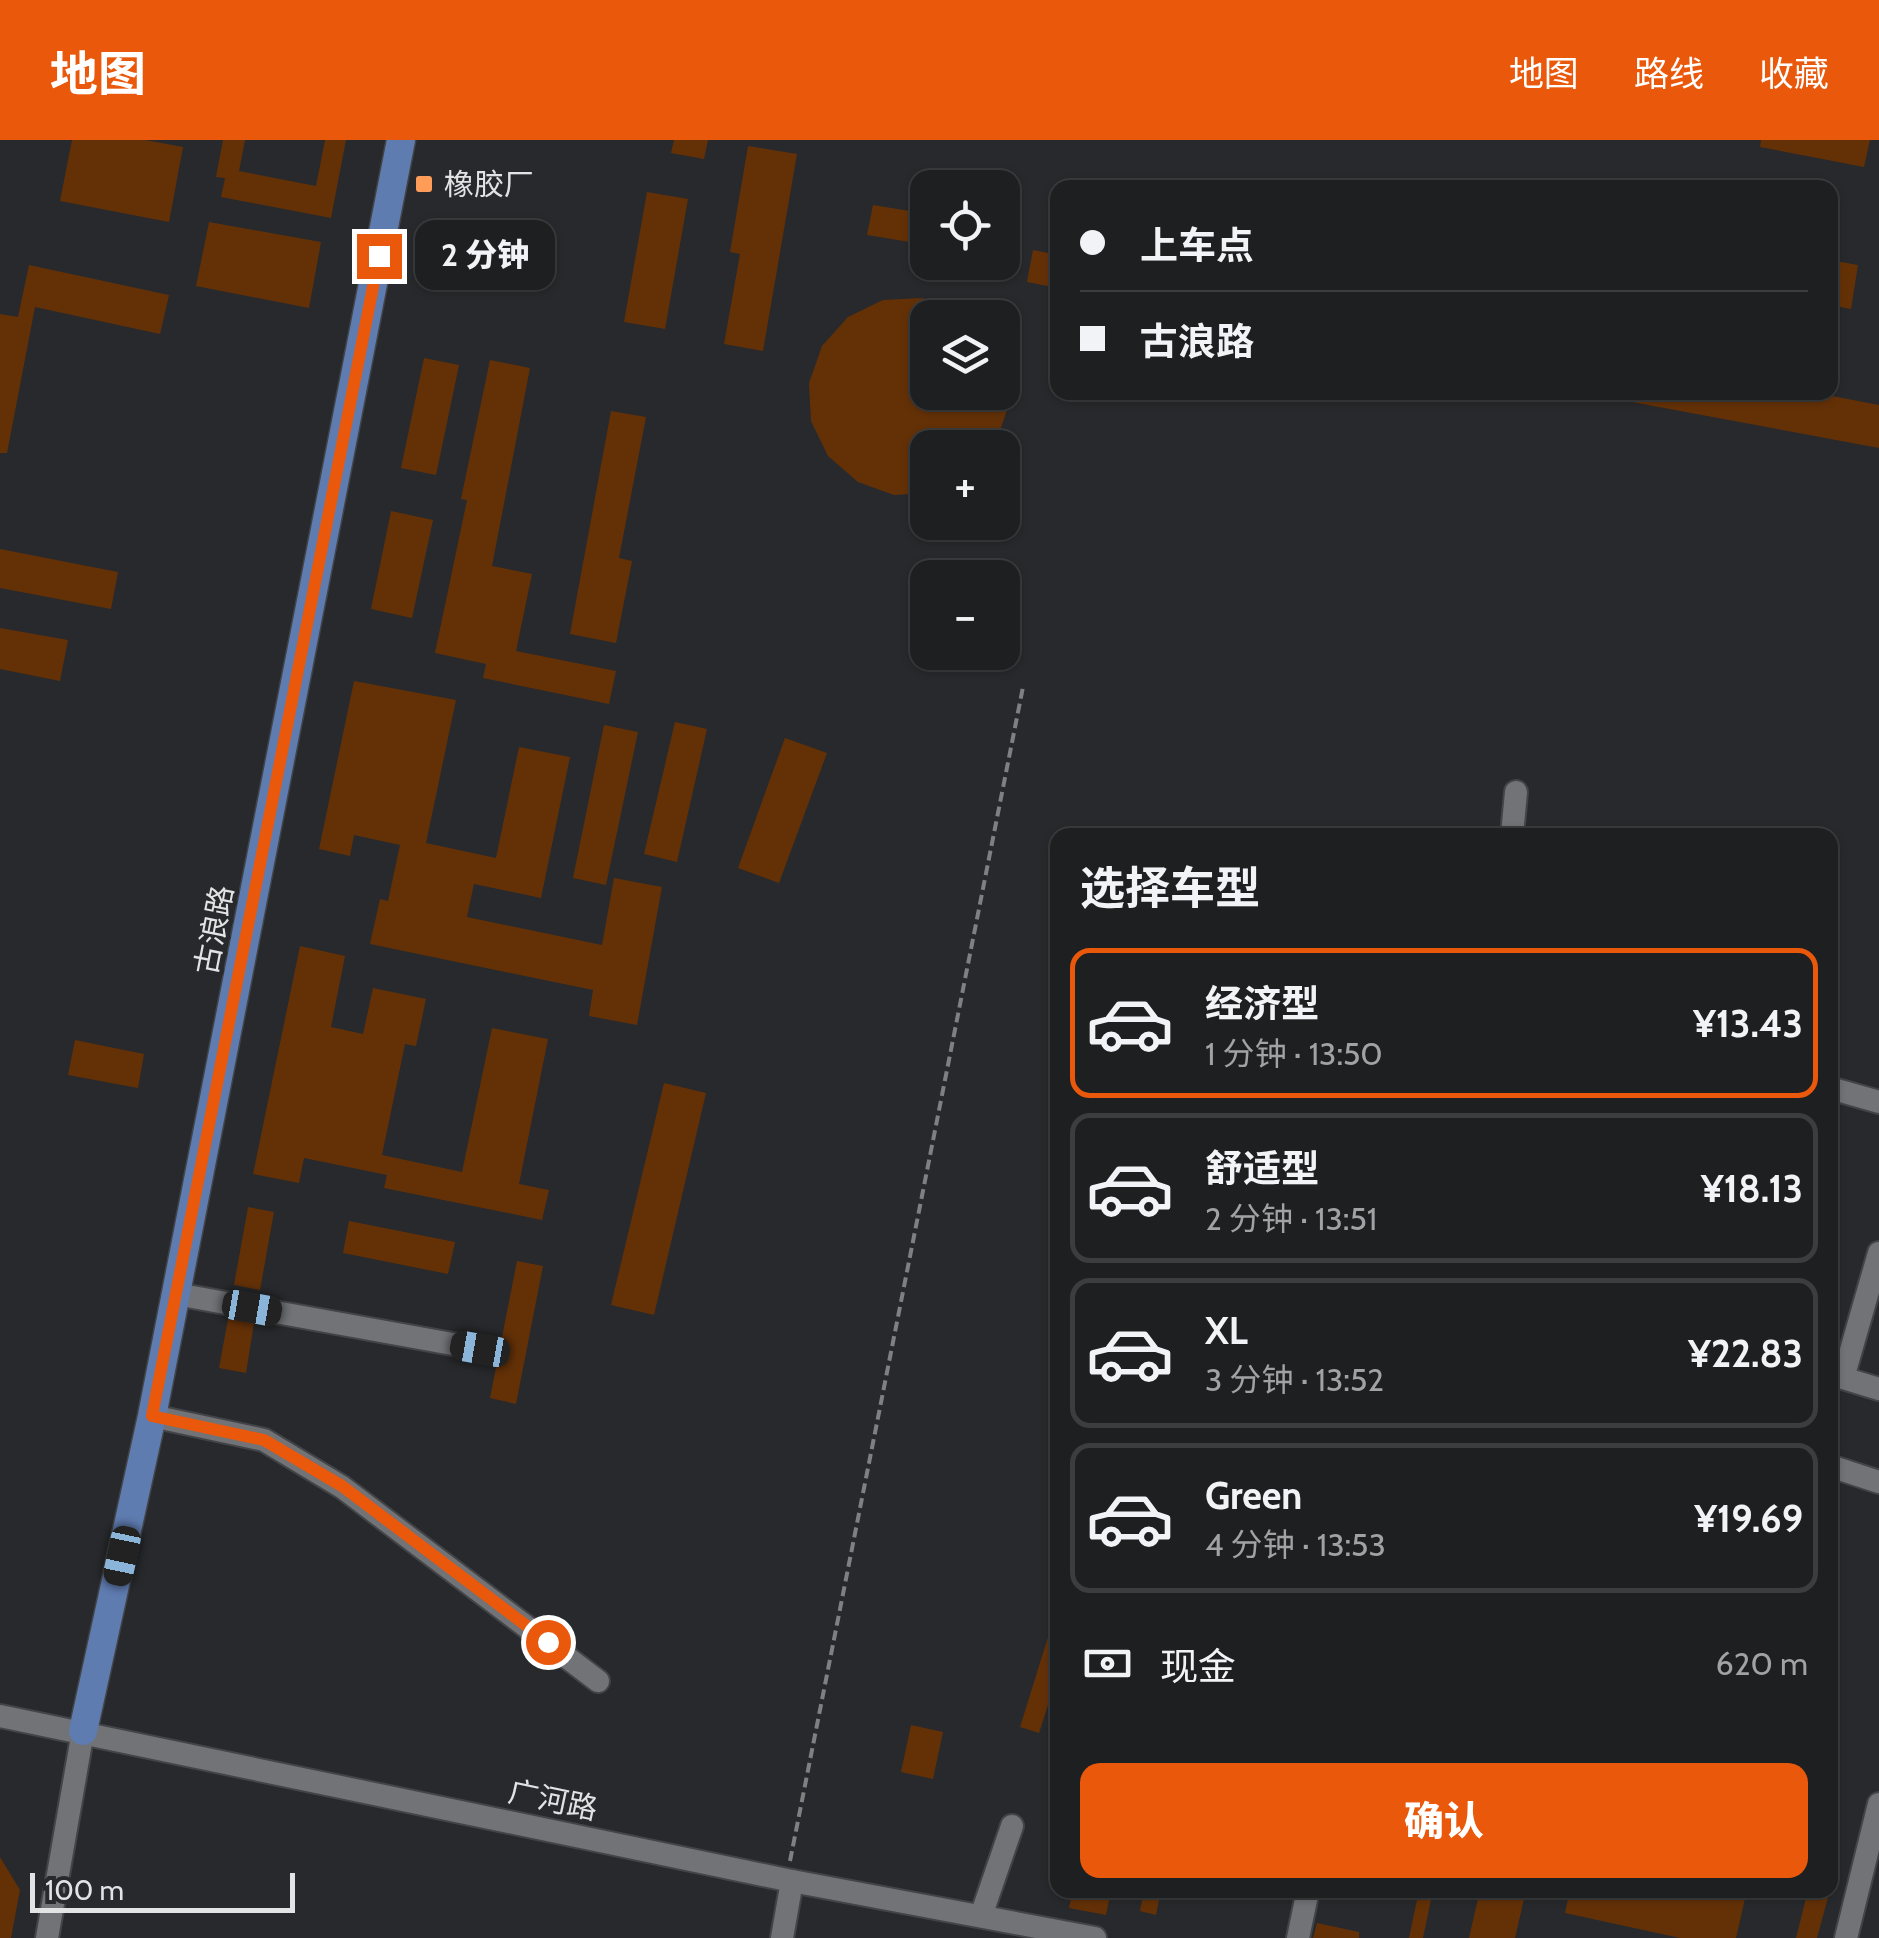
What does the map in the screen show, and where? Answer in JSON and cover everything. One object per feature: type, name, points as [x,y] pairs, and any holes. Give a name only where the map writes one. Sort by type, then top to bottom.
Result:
[{"type":"main road","name":"古浪路","points":[[83,1731],[152,1416],[402,140]]},
{"type":"street","points":[[1513,828],[1516,792]]},
{"type":"street","points":[[1838,1090],[1879,1102]]},
{"type":"street","points":[[1838,1373],[1879,1253]]},
{"type":"street","points":[[176,1294],[480,1349]]},
{"type":"street","points":[[1838,1376],[1879,1389]]},
{"type":"street","points":[[152,1416],[264,1440],[342,1486],[598,1681]]},
{"type":"street","points":[[1838,1469],[1879,1482]]},
{"type":"street","name":"广河路","points":[[0,1716],[792,1881],[1094,1938]]},
{"type":"street","points":[[46,1938],[83,1731]]},
{"type":"street","points":[[1846,1938],[1879,1804]]},
{"type":"street","points":[[981,1916],[1012,1826]]},
{"type":"street","points":[[782,1938],[792,1881]]},
{"type":"street","points":[[1298,1938],[1306,1898]]},
{"type":"path","points":[[792,1881],[790,1855],[1023,687]]},
{"type":"building","points":[[72,140],[145,140],[183,147],[169,222],[60,201]]},
{"type":"building","points":[[223,140],[245,140],[239,171],[316,186],[325,140],[346,140],[331,218],[221,197],[225,178],[216,177]]},
{"type":"building","points":[[674,140],[708,140],[704,159],[671,153]]},
{"type":"building","points":[[1761,140],[1870,140],[1864,167],[1760,147]]},
{"type":"building","points":[[748,146],[797,154],[763,351],[724,344],[740,254],[730,252]]},
{"type":"building","points":[[647,192],[688,199],[665,329],[624,322]]},
{"type":"building","points":[[873,205],[910,211],[910,242],[867,235]]},
{"type":"building","points":[[209,222],[321,242],[309,308],[196,286]]},
{"type":"building","points":[[1033,250],[1050,253],[1050,286],[1027,282]]},
{"type":"building","points":[[1838,261],[1858,265],[1851,309],[1838,307]]},
{"type":"building","points":[[29,265],[169,295],[160,334],[35,307],[7,453],[0,453],[0,314],[18,317]]},
{"type":"building","points":[[922,298],[928,300],[910,300],[910,410],[1007,410],[1000,430],[910,430],[910,494],[894,495],[858,482],[828,456],[811,421],[809,383],[822,346],[848,317],[883,300]]},
{"type":"building","points":[[424,358],[459,365],[436,475],[401,468]]},
{"type":"building","points":[[490,360],[530,368],[492,566],[532,574],[516,651],[616,671],[609,704],[483,678],[486,664],[435,653],[467,500],[461,499]]},
{"type":"building","points":[[1838,397],[1879,405],[1879,448],[1621,400]]},
{"type":"building","points":[[611,411],[646,417],[619,558],[632,561],[616,643],[570,634]]},
{"type":"building","points":[[391,511],[433,520],[412,618],[371,609]]},
{"type":"building","points":[[0,549],[118,572],[111,609],[0,588]]},
{"type":"building","points":[[0,628],[68,640],[60,681],[0,669]]},
{"type":"building","points":[[354,681],[456,700],[426,843],[496,858],[519,747],[570,757],[541,898],[474,884],[467,917],[602,945],[614,878],[662,887],[637,1025],[589,1016],[593,990],[370,944],[380,899],[388,901],[400,845],[354,835],[350,856],[319,849]]},
{"type":"building","points":[[675,722],[707,729],[677,862],[644,854]]},
{"type":"building","points":[[604,725],[638,732],[606,885],[573,878]]},
{"type":"building","points":[[785,738],[827,753],[779,883],[738,868]]},
{"type":"building","points":[[300,946],[345,956],[331,1027],[363,1034],[373,988],[426,999],[416,1046],[405,1044],[382,1155],[462,1172],[492,1028],[548,1039],[519,1184],[549,1190],[542,1220],[384,1188],[387,1175],[304,1158],[299,1183],[253,1174]]},
{"type":"building","points":[[75,1040],[144,1054],[138,1088],[68,1075]]},
{"type":"building","points":[[664,1083],[706,1093],[654,1315],[611,1305]]},
{"type":"building","points":[[248,1207],[274,1212],[260,1290],[234,1285]]},
{"type":"building","points":[[349,1221],[455,1242],[448,1274],[343,1253]]},
{"type":"building","points":[[517,1261],[543,1266],[516,1404],[490,1398]]},
{"type":"building","points":[[228,1319],[254,1323],[246,1373],[219,1368]]},
{"type":"building","points":[[1050,1631],[1050,1699],[1039,1733],[1020,1727]]},
{"type":"building","points":[[911,1725],[943,1732],[933,1779],[901,1772]]},
{"type":"building","points":[[0,1857],[20,1890],[11,1938],[0,1938]]},
{"type":"building","points":[[1071,1898],[1109,1898],[1106,1915],[1069,1908]]},
{"type":"building","points":[[1142,1898],[1159,1898],[1156,1915],[1140,1911]]},
{"type":"building","points":[[1417,1898],[1431,1898],[1423,1938],[1409,1938]]},
{"type":"building","points":[[1478,1898],[1524,1898],[1515,1938],[1469,1938]]},
{"type":"building","points":[[1568,1898],[1745,1898],[1736,1938],[1680,1938],[1565,1913]]},
{"type":"building","points":[[1806,1898],[1828,1898],[1817,1938],[1796,1938]]},
{"type":"building","points":[[1317,1923],[1359,1932],[1359,1938],[1313,1938]]},
{"type":"place","name":"橡胶厂","points":[[424,184]]},
{"type":"route","points":[[379,256],[152,1416],[264,1440],[342,1486],[548,1642]]}]
